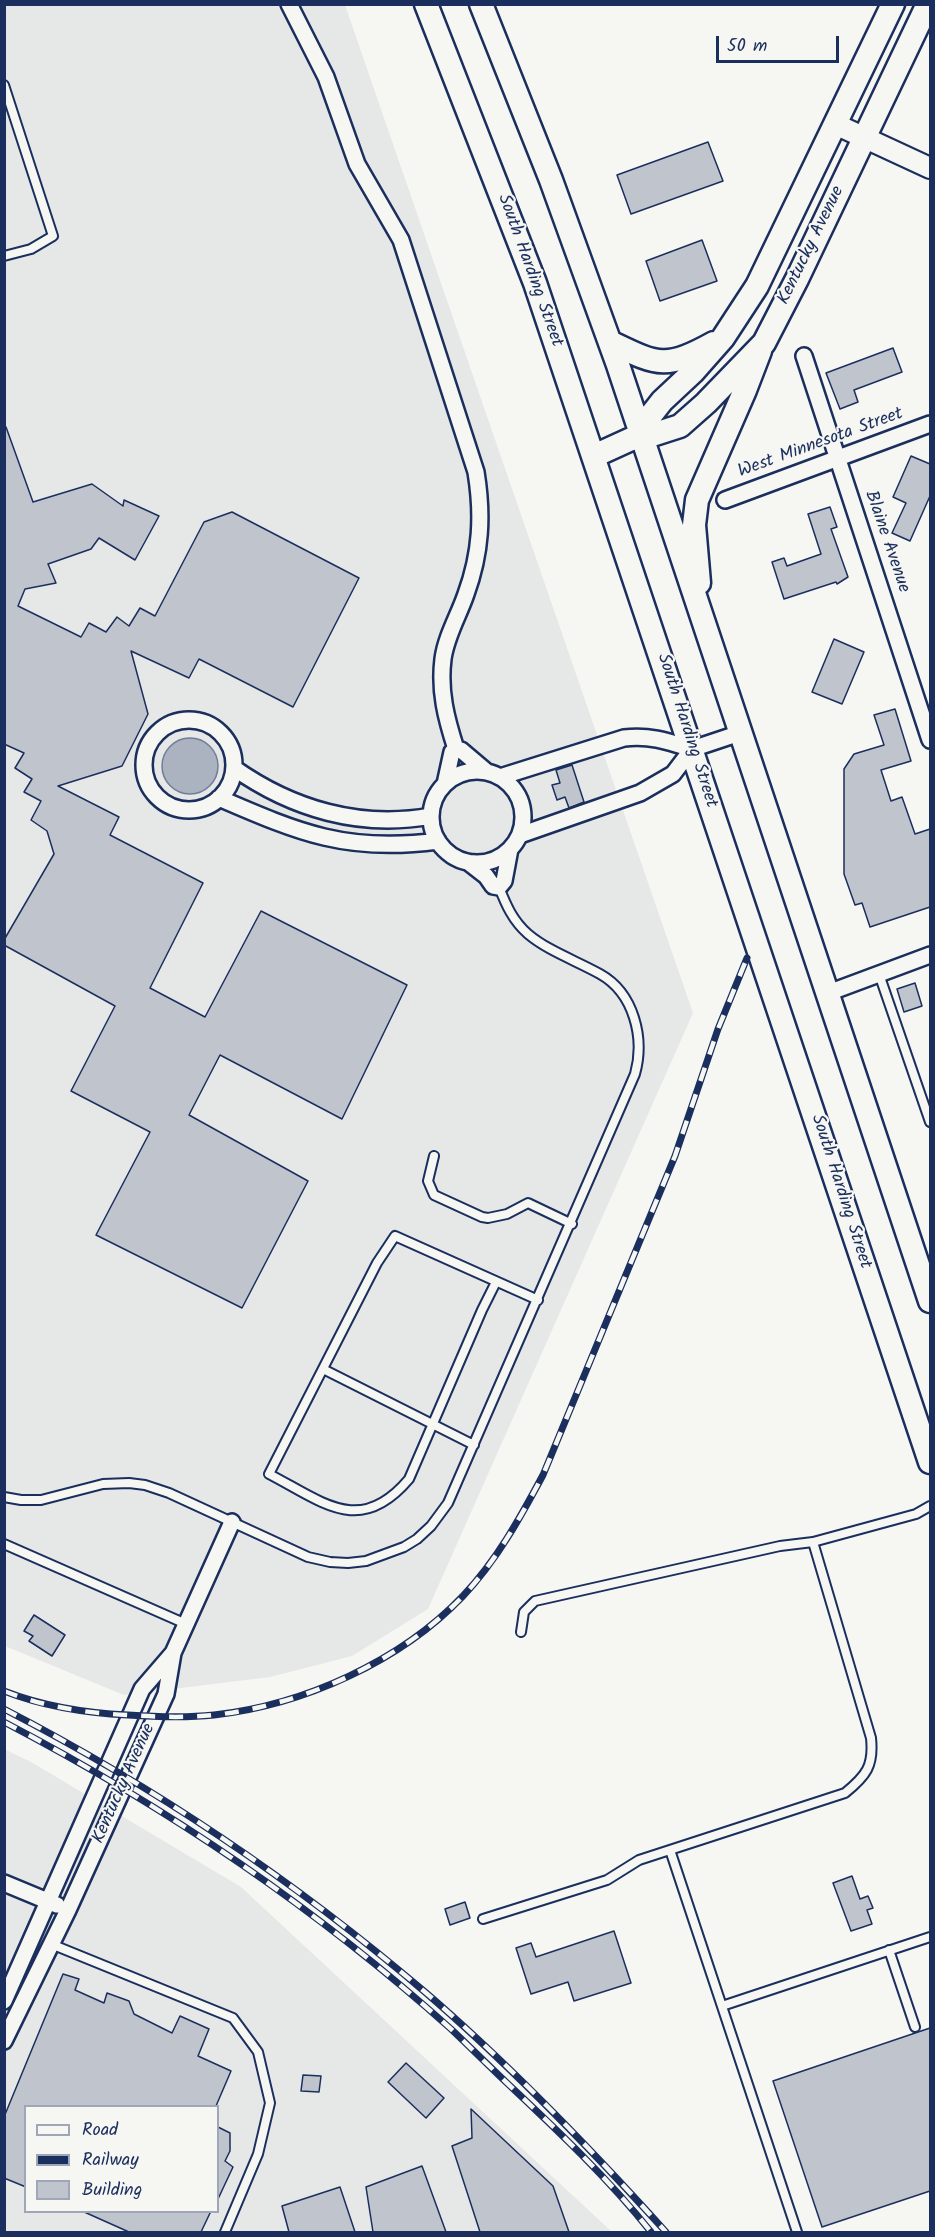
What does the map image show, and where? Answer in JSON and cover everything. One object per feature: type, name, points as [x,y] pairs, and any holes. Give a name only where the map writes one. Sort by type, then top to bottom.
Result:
[{"type":"main road","name":"South Harding Street","points":[[426,4],[535,283],[930,1462]]},
{"type":"main road","points":[[481,4],[555,191],[610,342],[930,1301]]},
{"type":"main road","name":"Kentucky Avenue","points":[[640,435],[662,401],[693,372],[723,338],[745,306],[768,265],[893,4]]},
{"type":"main road","name":"Kentucky Avenue","points":[[594,456],[640,435],[652,435],[680,426],[706,403],[764,343],[797,279],[928,4]]},
{"type":"main road","points":[[610,342],[648,360],[661,362],[684,358],[723,338]]},
{"type":"main road","points":[[702,621],[694,525],[697,500],[746,390],[764,343]]},
{"type":"street","points":[[289,4],[326,77],[357,165],[400,240],[476,472],[480,503],[480,544],[471,580],[446,644],[443,666],[444,708],[456,749]]},
{"type":"street","points":[[836,124],[930,168]]},
{"type":"street","name":"Blaine Avenue","points":[[804,356],[930,740]]},
{"type":"street","name":"West Minnesota Street","points":[[725,500],[930,424]]},
{"type":"street","points":[[182,721],[195,721],[212,727],[222,736],[231,750],[234,768],[229,786],[219,798],[206,807],[189,810],[173,808],[161,801],[150,788],[144,772],[149,744],[155,736],[169,725],[182,721]]},
{"type":"street","points":[[520,835],[640,793],[662,783],[673,774],[692,749],[740,733]]},
{"type":"street","points":[[445,784],[464,773],[493,775],[624,738],[643,736],[658,738],[692,749]]},
{"type":"street","points":[[456,749],[461,750],[469,759],[515,792],[521,804],[523,817],[520,835],[510,849],[491,861],[468,862]]},
{"type":"street","points":[[456,749],[452,752],[445,784],[435,798],[431,816],[438,841],[448,853],[468,862],[486,876],[494,886],[499,887],[504,881],[510,849]]},
{"type":"street","points":[[234,768],[275,794],[329,813],[383,820],[431,816]]},
{"type":"street","points":[[219,798],[285,826],[339,841],[376,846],[438,841]]},
{"type":"street","points":[[828,993],[930,955]]},
{"type":"street","name":"Kentucky Avenue","points":[[4,2041],[68,1910],[166,1694],[173,1653],[232,1522]]},
{"type":"street","points":[[4,2001],[142,1689],[173,1653]]},
{"type":"street","points":[[4,1882],[68,1910]]},
{"type":"lane","points":[[4,85],[53,236],[31,249],[4,256]]},
{"type":"lane","points":[[4,1497],[41,1500],[93,1486],[129,1483],[155,1487],[296,1552],[319,1560],[353,1563],[392,1553],[417,1539],[442,1512],[572,1224],[635,1074],[640,1049],[638,1029],[627,1001],[611,982],[526,933],[513,918],[499,887]]},
{"type":"lane","points":[[879,974],[930,1122]]},
{"type":"lane","points":[[434,1156],[428,1181],[434,1195],[482,1217],[497,1216],[528,1203],[572,1224]]},
{"type":"lane","points":[[496,1281],[409,1479],[395,1495],[379,1505],[360,1511],[338,1509],[269,1474],[377,1263],[395,1236],[496,1281],[538,1300]]},
{"type":"lane","points":[[323,1369],[474,1445]]},
{"type":"lane","points":[[521,1632],[524,1612],[535,1601],[780,1546],[813,1542],[916,1515],[930,1506]]},
{"type":"lane","points":[[483,1919],[607,1880],[639,1860],[845,1793],[862,1779],[869,1767],[873,1752],[867,1720],[813,1542]]},
{"type":"lane","points":[[4,1544],[186,1624]]},
{"type":"lane","points":[[670,1850],[797,2232]]},
{"type":"lane","points":[[722,2006],[930,1936]]},
{"type":"lane","points":[[51,1944],[233,2018],[258,2052],[270,2103],[258,2154],[225,2232]]},
{"type":"lane","points":[[889,1950],[915,2027]]},
{"type":"shaded area","points":[[4,5],[345,5],[693,1013],[428,1609],[352,1656],[270,1677],[124,1695],[5,1646]]},
{"type":"shaded area","points":[[190,738],[201,740],[210,746],[216,755],[218,766],[216,777],[210,786],[201,792],[190,794],[179,792],[170,786],[164,777],[162,766],[164,755],[170,746],[179,740]]},
{"type":"shaded area","points":[[4,1749],[31,1762],[241,1887],[612,2232],[5,2232]]},
{"type":"building","points":[[708,142],[723,181],[631,214],[617,175]]},
{"type":"building","points":[[702,240],[717,281],[660,301],[646,261]]},
{"type":"building","points":[[893,348],[902,372],[854,390],[858,402],[840,409],[826,373]]},
{"type":"building","points":[[6,427],[33,502],[92,484],[123,506],[124,500],[159,516],[135,560],[99,538],[91,549],[48,564],[56,583],[25,589],[18,606],[81,637],[89,623],[106,632],[117,617],[129,626],[140,608],[155,616],[204,522],[232,512],[359,578],[293,707],[199,659],[189,678],[131,651],[148,714],[122,766],[58,786],[119,817],[110,835],[203,883],[150,988],[205,1017],[261,911],[407,985],[342,1119],[220,1055],[189,1115],[308,1181],[242,1308],[96,1235],[150,1132],[71,1091],[115,1006],[4,945],[4,940],[54,854],[47,831],[31,820],[41,801],[24,792],[32,779],[15,768],[24,753],[4,744],[4,428]]},
{"type":"building","points":[[911,456],[930,464],[930,496],[910,541],[892,533],[906,503],[893,497]]},
{"type":"building","points":[[830,507],[837,527],[831,529],[848,577],[837,584],[836,582],[784,599],[772,562],[784,558],[787,566],[821,554],[808,514]]},
{"type":"building","points":[[834,639],[864,652],[842,704],[812,692]]},
{"type":"building","points":[[895,709],[911,761],[881,770],[891,801],[902,797],[915,834],[930,829],[930,907],[870,927],[862,903],[855,905],[844,874],[844,769],[854,754],[884,745],[874,715]]},
{"type":"building","points":[[572,765],[584,802],[569,808],[565,797],[557,800],[552,785],[560,783],[556,770]]},
{"type":"building","points":[[915,983],[922,1006],[904,1012],[897,989]]},
{"type":"building","points":[[34,1615],[65,1635],[52,1656],[29,1641],[33,1636],[24,1631]]},
{"type":"building","points":[[852,1876],[860,1899],[868,1896],[873,1908],[867,1910],[872,1924],[851,1931],[833,1883]]},
{"type":"building","points":[[465,1902],[470,1918],[450,1925],[445,1909]]},
{"type":"building","points":[[614,1931],[631,1983],[574,2001],[568,1982],[531,1994],[516,1948],[531,1943],[536,1957]]},
{"type":"building","points":[[63,1974],[79,1979],[75,1990],[104,2003],[107,1993],[129,2001],[134,2014],[172,2033],[180,2016],[209,2029],[198,2056],[231,2071],[216,2105],[24,2105],[24,2186],[4,2178],[4,2117]]},
{"type":"building","points":[[930,2028],[930,2191],[822,2227],[773,2081]]},
{"type":"building","points":[[406,2063],[444,2098],[426,2118],[388,2082]]},
{"type":"building","points":[[303,2075],[321,2076],[319,2092],[301,2091]]},
{"type":"building","points":[[471,2109],[553,2186],[569,2232],[480,2232],[452,2146],[472,2138]]},
{"type":"building","points":[[219,2128],[230,2133],[230,2151],[225,2161],[233,2167],[219,2197]]},
{"type":"building","points":[[422,2166],[446,2232],[373,2232],[366,2187]]},
{"type":"building","points":[[340,2187],[355,2232],[289,2232],[282,2206]]},
{"type":"building","points":[[86,2213],[210,2213],[201,2232],[129,2232]]},
{"type":"railway","points":[[4,1691],[50,1705],[112,1714],[193,1717],[248,1710],[316,1690],[381,1660],[411,1641],[463,1596],[517,1523],[543,1475],[675,1156],[718,1029],[747,958]]},
{"type":"railway","points":[[4,1709],[115,1771],[223,1838],[376,1951],[457,2020],[519,2078],[666,2232]]},
{"type":"railway","points":[[4,1722],[64,1754],[181,1824],[293,1901],[347,1942],[458,2036],[582,2155],[651,2232]]}]
